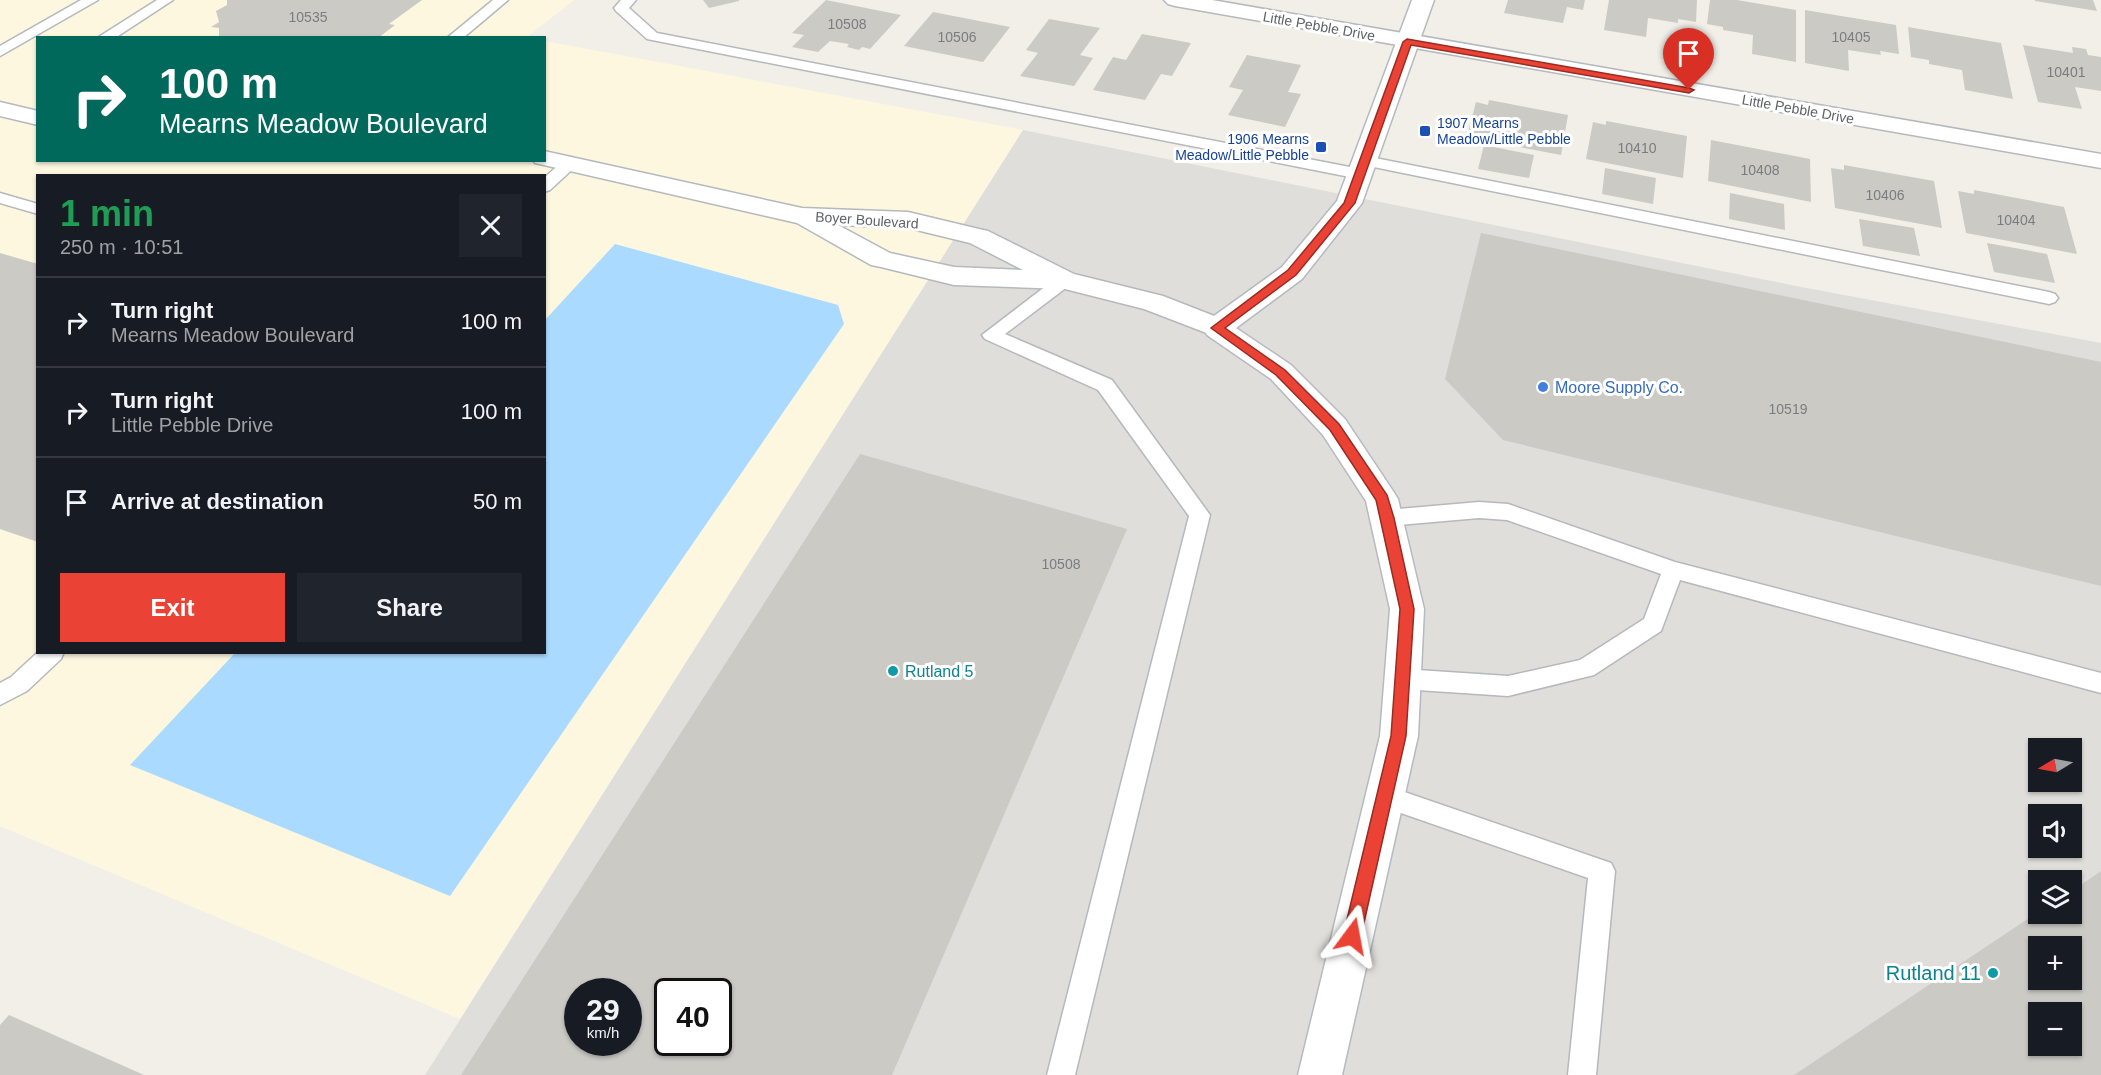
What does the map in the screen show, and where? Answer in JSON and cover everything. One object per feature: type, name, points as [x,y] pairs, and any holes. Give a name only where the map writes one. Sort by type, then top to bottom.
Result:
[{"type":"street","name":"Little Pebble Drive","points":[[1175,0],[2101,161]]},
{"type":"street","points":[[1217,328],[1292,273],[1349,203],[1423,0]]},
{"type":"street","points":[[0,109],[36,118]]},
{"type":"street","name":"Boyer Boulevard","points":[[546,158],[802,216],[908,220],[979,237],[1065,279],[1153,302],[1217,328],[1281,372],[1334,427],[1382,499],[1407,609],[1399,736],[1320,1075]]},
{"type":"street","name":"Boyer Boulevard","points":[[802,216],[881,259],[954,276],[1065,279]]},
{"type":"lane","points":[[0,52],[7,43],[91,0]]},
{"type":"lane","points":[[107,36],[166,0]]},
{"type":"lane","points":[[456,36],[501,0]]},
{"type":"lane","points":[[629,0],[621,8],[652,36],[1362,167],[2049,298]]},
{"type":"lane","points":[[7,43],[36,50]]},
{"type":"lane","points":[[546,185],[570,163]]},
{"type":"lane","points":[[0,198],[36,208]]},
{"type":"lane","points":[[1061,1075],[1200,515],[1105,385],[991,335],[1065,279]]},
{"type":"lane","points":[[1387,518],[1479,510],[1508,512],[1673,570],[2101,683]]},
{"type":"lane","points":[[1402,680],[1508,686],[1586,668],[1653,625],[1673,570]]},
{"type":"lane","points":[[0,695],[19,684],[50,654]]},
{"type":"lane","points":[[1384,796],[1602,871],[1582,1075]]},
{"type":"shaded area","points":[[0,0],[574,0],[528,36],[36,36],[36,162],[546,162],[546,41],[1023,130],[460,1019],[0,826]]},
{"type":"shaded area","points":[[1023,130],[1796,286],[2101,343],[2101,1075],[425,1075]]},
{"type":"water","points":[[615,244],[838,305],[844,324],[450,896],[130,765],[234,654],[546,654],[546,319]]},
{"type":"building","points":[[227,0],[422,0],[389,24],[395,25],[381,36],[219,36],[219,28],[211,27],[219,22],[216,11],[227,5]]},
{"type":"building","points":[[703,0],[739,0],[739,1],[709,8]]},
{"type":"building","points":[[826,0],[901,15],[870,49],[862,47],[859,50],[847,47],[849,44],[830,41],[818,52],[792,47],[804,35],[792,33]]},
{"type":"building","points":[[1508,0],[1585,0],[1583,10],[1567,7],[1563,23],[1504,13]]},
{"type":"building","points":[[1609,0],[1697,0],[1696,22],[1678,19],[1678,23],[1648,18],[1646,37],[1604,30]]},
{"type":"building","points":[[1710,0],[1737,0],[1796,10],[1796,62],[1752,54],[1753,35],[1723,30],[1723,27],[1707,24]]},
{"type":"building","points":[[2093,0],[2097,11],[2035,1]]},
{"type":"building","points":[[1805,10],[1896,25],[1899,54],[1880,51],[1881,55],[1848,50],[1849,71],[1805,63]]},
{"type":"building","points":[[933,12],[1010,27],[983,62],[904,46]]},
{"type":"building","points":[[1049,19],[1100,28],[1080,55],[1093,58],[1074,86],[1020,76],[1038,53],[1026,50]]},
{"type":"building","points":[[1908,27],[2001,43],[2013,99],[1965,90],[1962,70],[1929,64],[1929,60],[1911,57]]},
{"type":"building","points":[[1142,34],[1191,43],[1172,76],[1161,74],[1145,100],[1093,90],[1113,57],[1126,60]]},
{"type":"building","points":[[2023,45],[2073,53],[2072,47],[2086,49],[2088,55],[2101,57],[2101,91],[2075,87],[2082,109],[2038,102]]},
{"type":"building","points":[[1247,55],[1301,65],[1288,92],[1301,94],[1285,127],[1228,115],[1243,90],[1229,87]]},
{"type":"building","points":[[1489,100],[1568,115],[1561,155],[1467,137],[1476,102],[1488,105]]},
{"type":"building","points":[[1606,121],[1687,136],[1683,178],[1586,159],[1593,122],[1606,125]]},
{"type":"building","points":[[1711,140],[1810,159],[1811,202],[1708,181]]},
{"type":"building","points":[[1484,145],[1534,155],[1529,178],[1478,169]]},
{"type":"building","points":[[1844,165],[1934,181],[1942,228],[1835,208],[1831,168],[1844,170]]},
{"type":"building","points":[[1605,168],[1656,178],[1653,204],[1602,194]]},
{"type":"building","points":[[1974,190],[2064,207],[2077,254],[1966,233],[1958,191],[1974,194]]},
{"type":"building","points":[[1730,193],[1784,204],[1785,230],[1729,219]]},
{"type":"building","points":[[1859,219],[1914,228],[1920,256],[1863,246]]},
{"type":"building","points":[[1481,233],[2101,362],[2101,586],[1503,440],[1445,379]]},
{"type":"building","points":[[1987,243],[2047,254],[2055,283],[1994,272]]},
{"type":"building","points":[[0,253],[36,263],[36,541],[0,529]]},
{"type":"building","name":"Rutland 5","points":[[860,454],[1127,529],[892,1075],[461,1075]]},
{"type":"building","name":"Rutland 11","points":[[2101,871],[2101,1075],[1794,1075],[2028,919],[2028,924],[2082,924],[2082,884]]},
{"type":"building","points":[[9,1015],[144,1075],[0,1075],[0,1025]]},
{"type":"place","name":"1907 Mearns Meadow/Little Pebble","points":[[1425,131]]},
{"type":"place","name":"1906 Mearns Meadow/Little Pebble","points":[[1321,147]]},
{"type":"place","name":"Moore Supply Co.","points":[[1543,387]]},
{"type":"place","name":"Rutland 5","points":[[893,671]]},
{"type":"place","name":"Rutland 11","points":[[1993,973]]},
{"type":"route","points":[[1352,936],[1399,736],[1407,609],[1387,518],[1382,499],[1334,427],[1281,372],[1217,328],[1292,273],[1349,203],[1407,42],[1689,90]]}]
